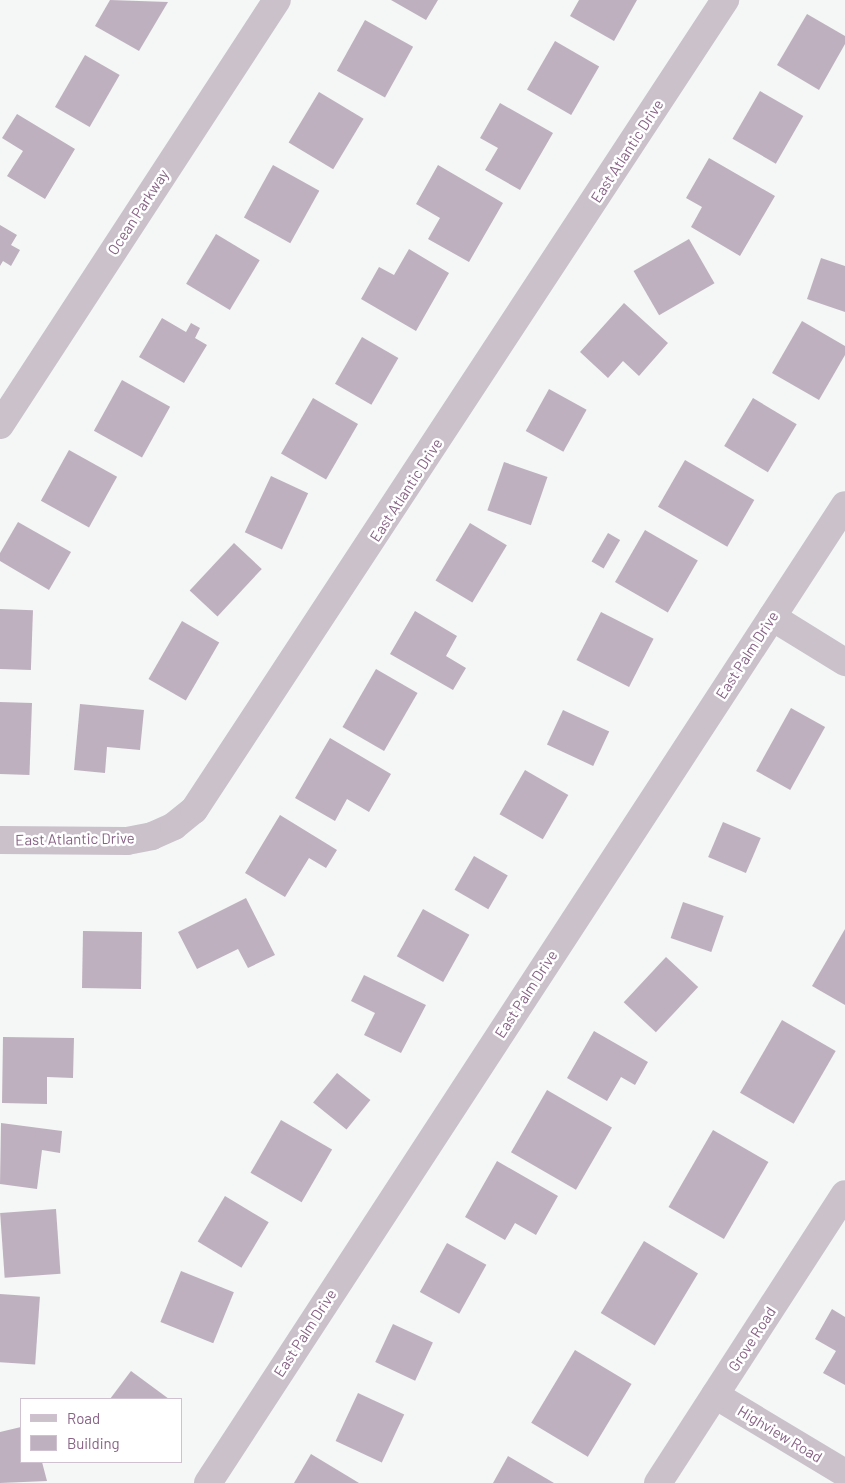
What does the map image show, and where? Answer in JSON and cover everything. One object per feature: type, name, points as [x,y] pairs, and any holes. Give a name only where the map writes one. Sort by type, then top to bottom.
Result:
[{"type":"street","name":"Ocean Parkway","points":[[0,425],[277,0]]},
{"type":"street","name":"East Atlantic Drive","points":[[0,840],[127,840],[152,836],[174,826],[194,810],[725,0]]},
{"type":"street","name":"East Palm Drive","points":[[208,1483],[845,505]]},
{"type":"street","points":[[772,617],[845,662]]},
{"type":"street","name":"Grove Road","points":[[658,1483],[845,1194]]},
{"type":"street","name":"Highview Road","points":[[715,1395],[845,1473]]},
{"type":"building","points":[[110,0],[168,2],[139,51],[95,26]]},
{"type":"building","points":[[391,0],[438,0],[426,20]]},
{"type":"building","points":[[579,0],[637,0],[614,41],[570,16]]},
{"type":"building","points":[[807,14],[845,36],[845,44],[819,90],[777,65]]},
{"type":"building","points":[[365,20],[413,47],[385,97],[337,71]]},
{"type":"building","points":[[555,41],[599,66],[571,115],[527,89]]},
{"type":"building","points":[[85,55],[120,75],[90,127],[55,107]]},
{"type":"building","points":[[760,91],[803,116],[776,164],[732,139]]},
{"type":"building","points":[[319,92],[364,119],[333,169],[289,143]]},
{"type":"building","points":[[500,103],[553,133],[520,190],[485,170],[498,148],[480,138]]},
{"type":"building","points":[[17,114],[75,149],[45,199],[7,176],[23,151],[2,138]]},
{"type":"building","points":[[709,158],[775,196],[740,256],[691,227],[702,207],[686,198]]},
{"type":"building","points":[[273,165],[319,191],[290,243],[244,217]]},
{"type":"building","points":[[438,165],[503,203],[469,262],[428,239],[440,218],[416,204]]},
{"type":"building","points":[[0,225],[17,235],[11,245],[20,250],[11,266],[3,261],[0,266]]},
{"type":"building","points":[[216,234],[260,260],[230,310],[186,284]]},
{"type":"building","points":[[689,239],[714,283],[659,315],[634,271]]},
{"type":"building","points":[[409,249],[449,273],[416,331],[361,299],[379,267],[394,275]]},
{"type":"building","points":[[821,258],[845,266],[845,312],[807,299]]},
{"type":"building","points":[[624,303],[668,343],[639,376],[623,361],[608,378],[580,352]]},
{"type":"building","points":[[162,318],[186,332],[191,323],[200,328],[195,338],[207,345],[184,383],[139,357]]},
{"type":"building","points":[[802,321],[845,346],[845,355],[819,400],[772,373]]},
{"type":"building","points":[[362,337],[398,358],[371,405],[335,384]]},
{"type":"building","points":[[122,380],[170,407],[142,457],[94,431]]},
{"type":"building","points":[[549,389],[587,410],[563,452],[526,431]]},
{"type":"building","points":[[313,398],[358,424],[326,479],[281,453]]},
{"type":"building","points":[[753,398],[797,424],[768,472],[724,446]]},
{"type":"building","points":[[69,450],[117,477],[89,527],[41,501]]},
{"type":"building","points":[[685,460],[754,500],[727,547],[658,507]]},
{"type":"building","points":[[504,462],[547,477],[531,525],[487,510]]},
{"type":"building","points":[[271,476],[308,493],[282,550],[245,532]]},
{"type":"building","points":[[18,522],[71,552],[49,590],[0,561],[0,553]]},
{"type":"building","points":[[470,523],[507,545],[472,603],[435,580]]},
{"type":"building","points":[[645,530],[698,560],[668,612],[615,582]]},
{"type":"building","points":[[608,533],[620,540],[604,569],[592,562]]},
{"type":"building","points":[[234,543],[262,569],[217,616],[190,591]]},
{"type":"building","points":[[0,609],[33,610],[31,670],[0,669]]},
{"type":"building","points":[[415,611],[457,636],[446,656],[466,668],[453,690],[390,654]]},
{"type":"building","points":[[601,612],[654,639],[629,687],[576,660]]},
{"type":"building","points":[[182,621],[219,642],[186,701],[148,679]]},
{"type":"building","points":[[376,669],[418,693],[384,751],[342,727]]},
{"type":"building","points":[[0,702],[32,703],[29,775],[0,774]]},
{"type":"building","points":[[80,704],[144,710],[140,750],[107,747],[105,773],[74,770]]},
{"type":"building","points":[[791,708],[825,727],[790,790],[756,771]]},
{"type":"building","points":[[563,710],[609,732],[593,766],[547,744]]},
{"type":"building","points":[[330,738],[391,774],[369,812],[347,799],[335,821],[295,798]]},
{"type":"building","points":[[525,770],[568,795],[543,839],[500,814]]},
{"type":"building","points":[[280,815],[337,850],[326,868],[309,858],[285,897],[245,873]]},
{"type":"building","points":[[723,822],[761,838],[746,873],[708,857]]},
{"type":"building","points":[[474,856],[508,875],[488,909],[454,890]]},
{"type":"building","points":[[246,898],[275,955],[248,968],[238,949],[197,969],[178,932]]},
{"type":"building","points":[[683,902],[724,916],[711,952],[671,938]]},
{"type":"building","points":[[423,909],[469,935],[443,982],[397,956]]},
{"type":"building","points":[[845,929],[845,1005],[812,986]]},
{"type":"building","points":[[83,931],[142,932],[141,989],[82,988]]},
{"type":"building","points":[[666,957],[698,987],[656,1032],[624,1002]]},
{"type":"building","points":[[364,975],[426,1005],[401,1053],[364,1035],[375,1013],[351,1001]]},
{"type":"building","points":[[782,1020],[836,1051],[794,1124],[740,1093]]},
{"type":"building","points":[[594,1031],[648,1062],[635,1085],[621,1077],[607,1101],[567,1078]]},
{"type":"building","points":[[3,1037],[74,1038],[73,1078],[47,1077],[47,1104],[2,1103]]},
{"type":"building","points":[[337,1073],[370,1100],[347,1130],[313,1103]]},
{"type":"building","points":[[547,1090],[612,1128],[576,1190],[511,1152]]},
{"type":"building","points":[[281,1120],[332,1150],[302,1202],[250,1173]]},
{"type":"building","points":[[1,1123],[62,1131],[60,1153],[42,1150],[37,1189],[0,1184]]},
{"type":"building","points":[[713,1130],[768,1162],[724,1239],[668,1207]]},
{"type":"building","points":[[497,1161],[558,1196],[536,1235],[515,1223],[505,1240],[465,1217]]},
{"type":"building","points":[[225,1196],[269,1222],[241,1268],[198,1241]]},
{"type":"building","points":[[56,1209],[61,1274],[5,1278],[0,1213]]},
{"type":"building","points":[[644,1241],[698,1273],[655,1345],[601,1313]]},
{"type":"building","points":[[447,1243],[486,1265],[459,1314],[420,1292]]},
{"type":"building","points":[[181,1271],[234,1292],[213,1343],[160,1322]]},
{"type":"building","points":[[0,1294],[40,1297],[35,1365],[0,1362]]},
{"type":"building","points":[[832,1309],[845,1317],[845,1385],[823,1373],[836,1351],[815,1339]]},
{"type":"building","points":[[393,1324],[433,1343],[415,1381],[375,1362]]},
{"type":"building","points":[[575,1350],[632,1384],[588,1457],[531,1423]]},
{"type":"building","points":[[131,1371],[168,1398],[111,1398]]},
{"type":"building","points":[[358,1393],[404,1415],[382,1463],[336,1441]]},
{"type":"building","points":[[20,1427],[20,1463],[42,1463],[47,1481],[0,1483],[0,1432]]},
{"type":"building","points":[[311,1454],[359,1483],[294,1483]]},
{"type":"building","points":[[508,1456],[554,1483],[493,1483]]}]
